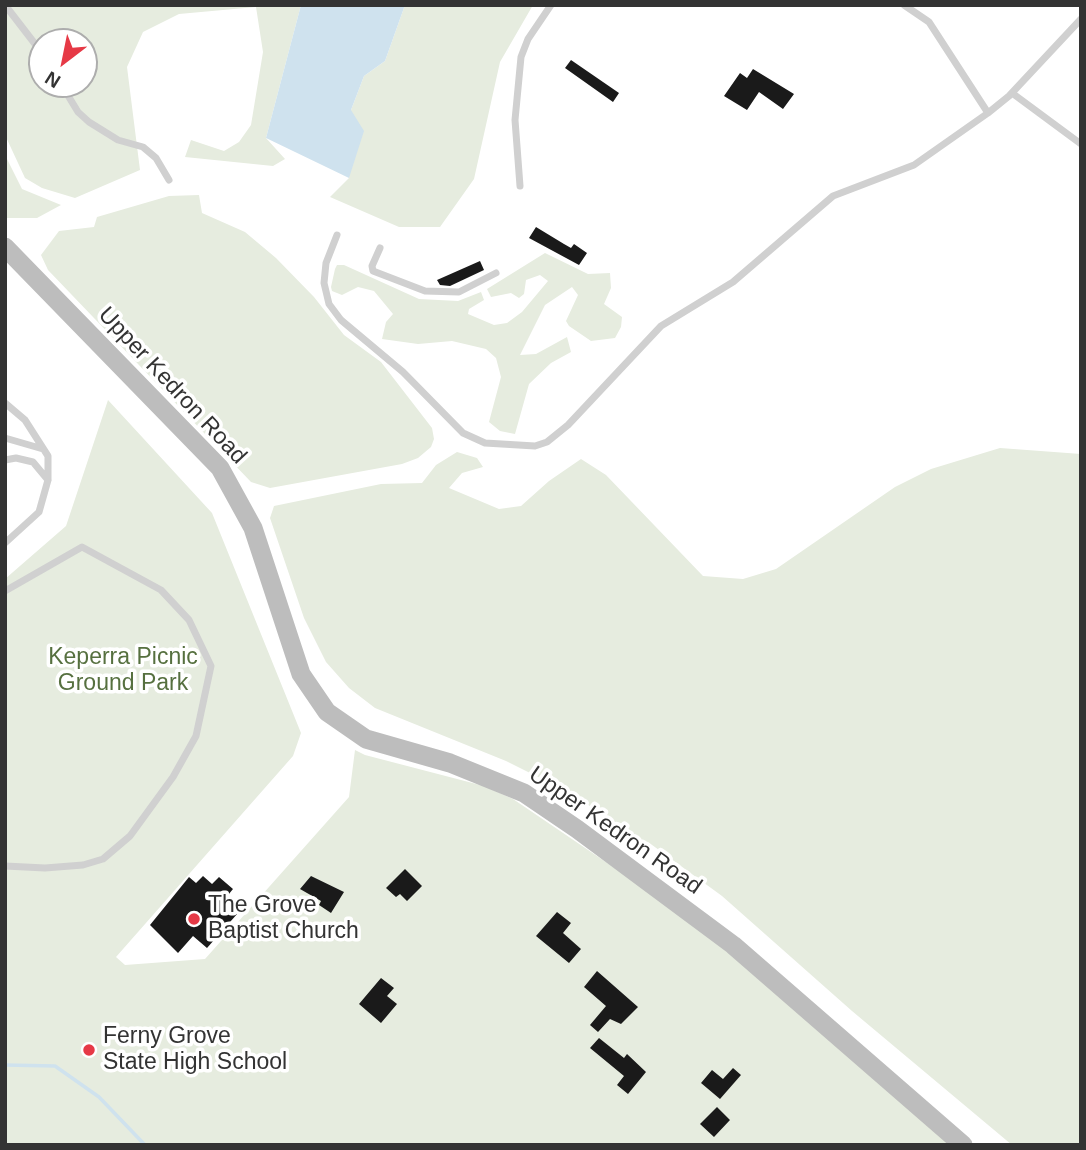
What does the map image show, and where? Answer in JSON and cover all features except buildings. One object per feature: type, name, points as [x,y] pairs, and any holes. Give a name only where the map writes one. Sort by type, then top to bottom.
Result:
[{"type":"main road","name":"Upper Kedron Road","points":[[9,256],[220,468],[253,528],[301,674],[327,712],[366,739],[450,763],[524,793],[577,829],[733,945],[963,1145]]},
{"type":"lane","points":[[5,5],[28,35]]},
{"type":"lane","points":[[520,186],[515,120],[521,57],[528,39],[551,5]]},
{"type":"lane","points":[[904,5],[929,22],[988,113]]},
{"type":"lane","points":[[337,235],[326,263],[324,283],[329,304],[341,320],[403,372],[463,433],[485,443],[535,446],[547,442],[568,425],[661,326],[733,282],[833,196],[914,165],[988,113],[1012,93],[1081,19]]},
{"type":"lane","points":[[1012,93],[1081,144]]},
{"type":"lane","points":[[70,98],[78,112],[89,122],[118,140],[143,147],[156,158],[169,180]]},
{"type":"lane","points":[[380,248],[372,266],[373,271],[425,292],[459,292],[496,273]]},
{"type":"lane","points":[[5,403],[25,420],[48,456],[48,480],[39,512],[5,543]]},
{"type":"lane","points":[[5,438],[43,449]]},
{"type":"lane","points":[[5,460],[16,458],[33,462],[48,480]]},
{"type":"lane","points":[[5,591],[82,547],[161,590],[190,620],[211,666],[196,736],[173,777],[130,836],[103,859],[83,864],[45,868],[5,866]]},
{"type":"green space","points":[[5,5],[301,5],[266,138],[285,159],[273,166],[185,157],[191,140],[224,151],[239,142],[251,125],[263,52],[256,7],[179,14],[143,32],[127,67],[140,170],[75,198],[42,188],[25,178],[5,135]]},
{"type":"green space","points":[[405,5],[533,5],[500,62],[474,179],[440,227],[399,227],[330,197],[349,178],[351,110],[364,76],[385,61]]},
{"type":"green space","points":[[5,155],[22,189],[61,205],[37,218],[7,218]]},
{"type":"green space","points":[[199,195],[202,213],[245,232],[276,258],[314,297],[344,335],[381,362],[432,428],[434,439],[431,447],[418,458],[402,464],[270,488],[251,482],[48,270],[41,255],[59,231],[94,227],[97,217],[169,196]]},
{"type":"green space","points":[[545,253],[588,274],[610,273],[611,288],[604,304],[622,317],[621,327],[615,338],[591,341],[569,326],[566,321],[578,295],[572,287],[545,305],[520,355],[536,354],[567,337],[571,352],[551,363],[529,384],[515,434],[500,431],[489,422],[501,377],[496,358],[486,349],[452,341],[418,344],[382,339],[386,322],[393,314],[374,291],[358,287],[342,295],[332,291],[331,287],[337,265],[344,265],[419,299],[458,301],[481,292],[484,300],[469,309],[468,314],[494,325],[507,323],[522,312],[548,281],[540,275],[526,280],[524,294],[519,298],[511,293],[491,297],[487,289]]},
{"type":"green space","name":"Keperra Picnic Ground Park","points":[[108,400],[212,513],[301,733],[293,756],[116,957],[125,965],[205,959],[349,797],[355,750],[365,755],[484,786],[513,799],[700,926],[950,1145],[5,1145],[5,579],[66,526]]},
{"type":"green space","points":[[1000,448],[1081,454],[1081,1145],[1012,1145],[852,1011],[722,896],[648,842],[628,838],[580,798],[506,761],[375,708],[349,688],[326,662],[304,618],[270,518],[274,506],[381,484],[422,483],[436,465],[457,452],[477,458],[483,467],[462,473],[449,488],[499,509],[521,506],[549,481],[581,459],[606,475],[703,576],[743,579],[776,569],[895,487],[931,469]]},
{"type":"water","points":[[301,5],[405,5],[385,61],[364,76],[351,110],[364,131],[349,178],[266,138]]},
{"type":"waterway","points":[[5,1065],[55,1066],[99,1097],[145,1145]]},
{"type":"place","name":"The Grove Baptist Church","points":[[194,919]]},
{"type":"place","name":"Ferny Grove State High School","points":[[89,1050]]}]
